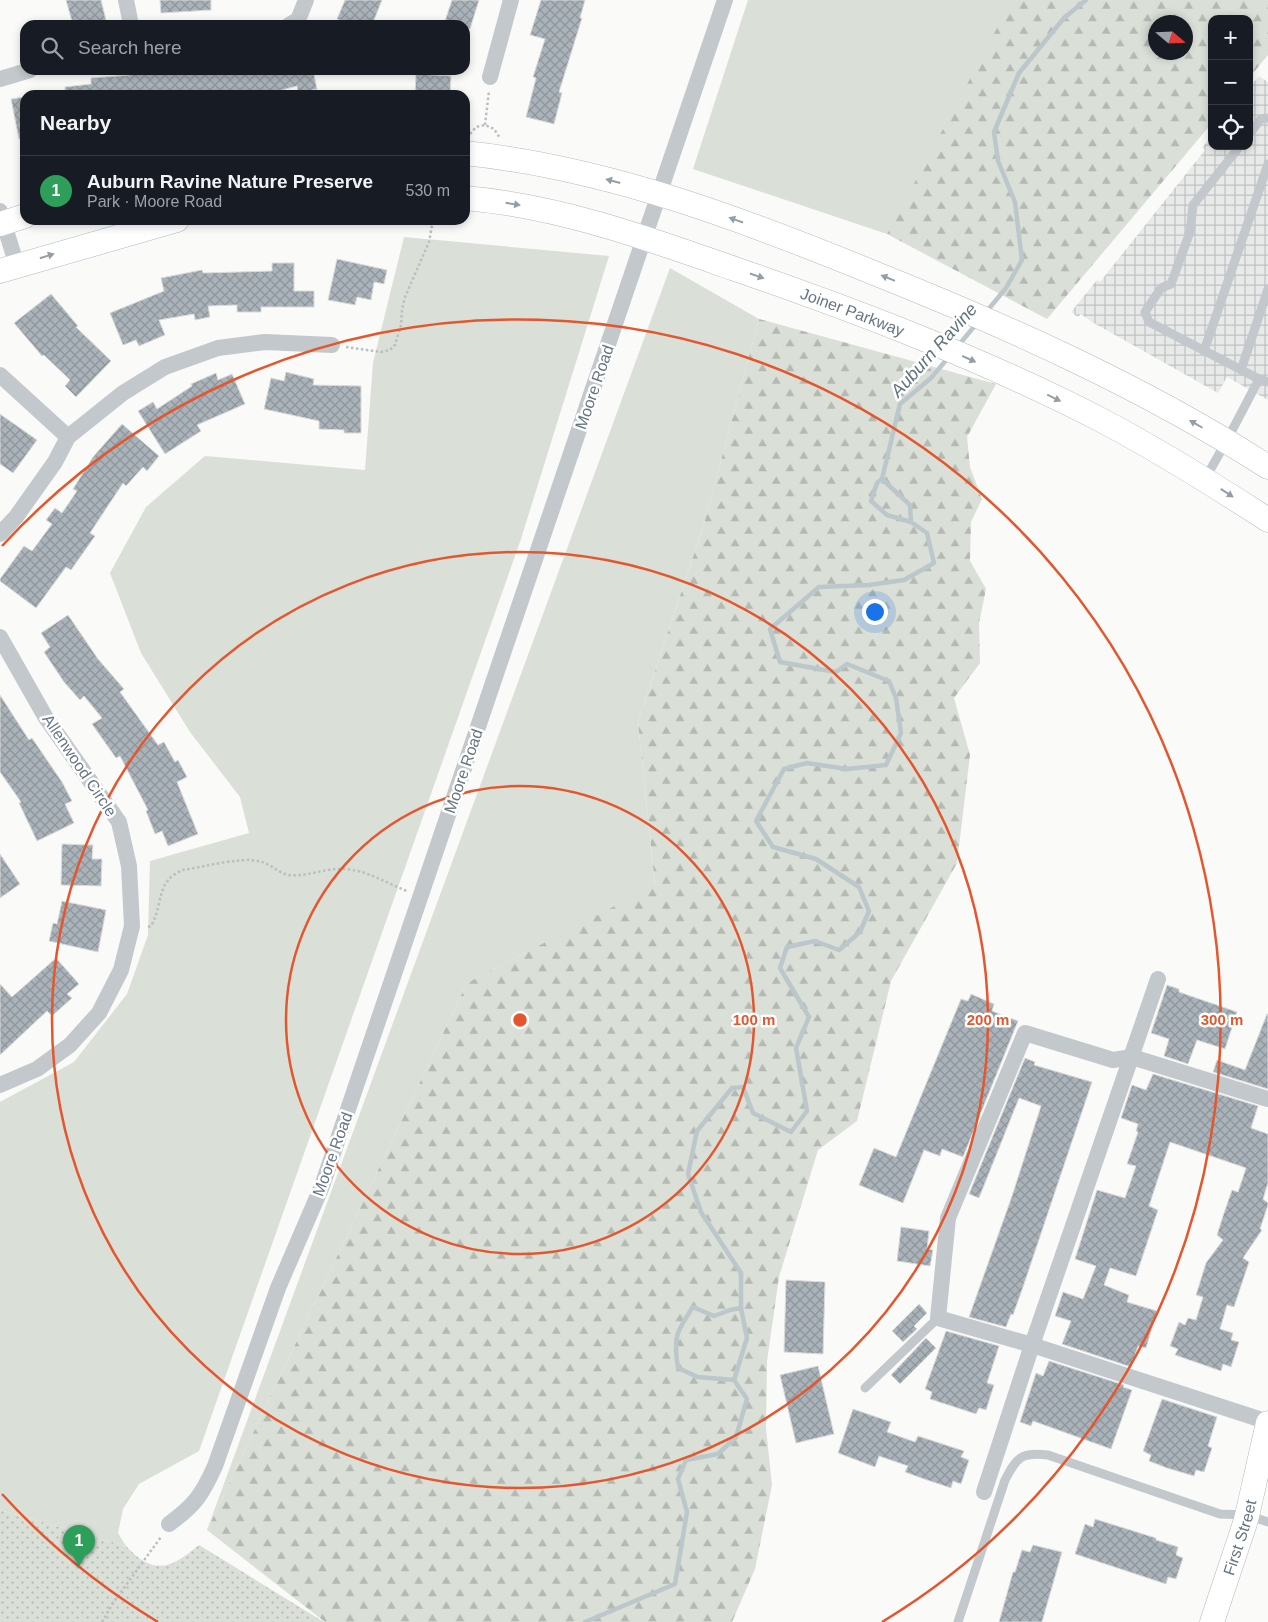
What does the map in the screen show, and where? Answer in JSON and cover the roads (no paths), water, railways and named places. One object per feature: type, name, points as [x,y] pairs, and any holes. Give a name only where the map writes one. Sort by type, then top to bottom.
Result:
[{"type":"main road","points":[[470,155],[542,164],[660,194],[794,241],[933,296],[1031,340],[1122,384],[1191,421],[1268,467]]},
{"type":"main road","name":"Joiner Parkway","points":[[470,198],[492,200],[564,214],[645,237],[780,284],[908,332],[1010,377],[1102,421],[1205,479],[1268,520]]},
{"type":"main road","points":[[8,268],[159,225]]},
{"type":"main road","name":"First Street","points":[[1212,1622],[1258,1518],[1268,1422]]},
{"type":"street","points":[[126,0],[130,20]]},
{"type":"street","points":[[298,20],[306,0]]},
{"type":"street","points":[[490,77],[511,0]]},
{"type":"street","name":"Moore Road","points":[[169,1524],[187,1511],[203,1492],[216,1466],[278,1288],[322,1186],[725,0]]},
{"type":"street","points":[[0,79],[20,73]]},
{"type":"street","points":[[7,218],[8,268]]},
{"type":"street","points":[[0,534],[16,517],[55,462],[68,437],[123,393],[165,367],[218,348],[265,342],[332,345]]},
{"type":"street","points":[[0,374],[68,437]]},
{"type":"street","name":"Allenwood Circle","points":[[0,637],[46,718],[119,822],[130,866],[132,926],[121,970],[99,1012],[70,1045],[38,1069],[0,1085]]},
{"type":"street","points":[[984,1492],[1032,1345],[1158,978]]},
{"type":"street","points":[[1268,1099],[1132,1057],[1113,1060],[1025,1033],[948,1218],[938,1318],[1032,1345],[1268,1422]]},
{"type":"lane","points":[[1253,129],[1261,120],[1268,118]]},
{"type":"lane","points":[[1205,479],[1263,380],[1149,322],[1145,312],[1160,288],[1171,284],[1190,232],[1193,206],[1237,150]]},
{"type":"lane","points":[[1204,351],[1268,164]]},
{"type":"lane","points":[[1241,370],[1268,289]]},
{"type":"lane","points":[[865,1388],[938,1318]]},
{"type":"lane","points":[[958,1622],[1005,1480],[1014,1462],[1030,1453],[1048,1455],[1220,1514],[1258,1518]]},
{"type":"waterway","name":"Auburn Ravine","points":[[987,311],[1006,288],[1022,260],[1015,202],[998,161],[994,132],[1019,73],[1064,18],[1086,0]]},
{"type":"waterway","name":"Auburn Ravine","points":[[958,346],[977,323]]},
{"type":"waterway","name":"Auburn Ravine","points":[[585,1622],[675,1584],[687,1512],[678,1479],[686,1460],[718,1454],[736,1437],[747,1399],[734,1380],[747,1338],[741,1308],[741,1273],[701,1212],[688,1174],[697,1131],[732,1088],[743,1087],[753,1113],[791,1132],[807,1111],[796,1048],[809,1017],[780,968],[787,947],[815,941],[839,950],[860,932],[869,911],[859,887],[816,859],[773,847],[756,821],[784,769],[807,763],[847,769],[886,765],[901,733],[896,698],[889,681],[847,664],[836,672],[780,662],[770,629],[819,587],[869,585],[904,580],[934,563],[927,533],[911,522],[910,505],[882,479],[900,404],[931,378],[948,358]]},
{"type":"waterway","points":[[882,479],[877,483],[871,501],[887,515],[911,522]]},
{"type":"waterway","points":[[734,1380],[698,1377],[678,1368],[676,1342],[679,1329],[693,1307],[714,1316],[741,1308]]},
{"type":"place","name":"Auburn Ravine Nature Preserve","points":[[79,1566]]}]
